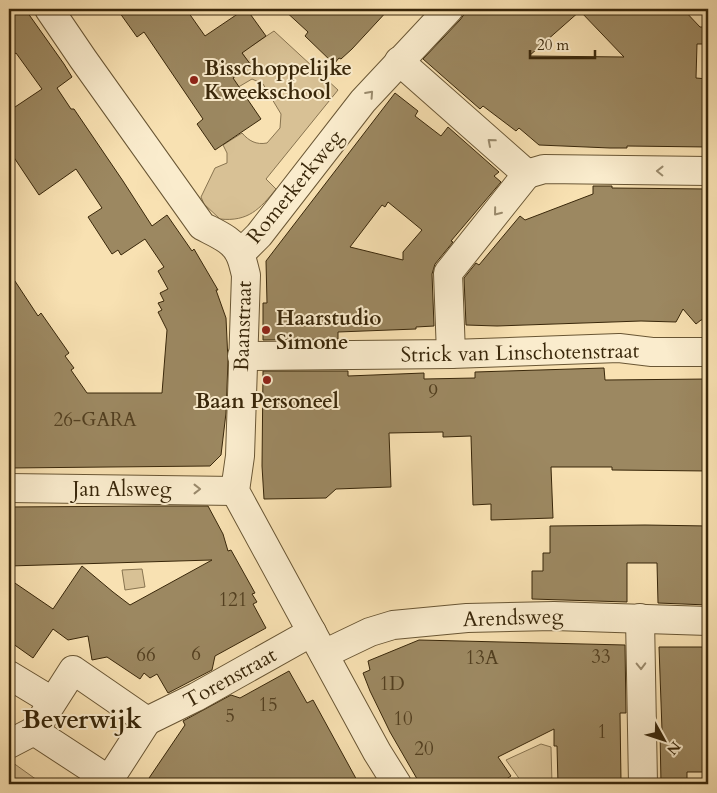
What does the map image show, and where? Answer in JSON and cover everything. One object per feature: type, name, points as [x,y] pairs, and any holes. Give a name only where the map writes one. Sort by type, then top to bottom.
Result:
[{"type":"street","name":"Baanstraat","points":[[50,9],[202,226],[227,240],[240,254],[246,275],[240,456],[235,491]]},
{"type":"street","name":"Romerkerkweg","points":[[240,254],[259,235],[363,101],[449,9]]},
{"type":"street","points":[[399,61],[528,174]]},
{"type":"street","points":[[451,354],[448,273],[528,174],[544,169],[708,172]]},
{"type":"street","name":"Strick van Linschotenstraat","points":[[242,356],[451,354],[619,348],[652,352],[708,352]]},
{"type":"street","name":"Jan Alsweg","points":[[9,488],[235,491]]},
{"type":"street","points":[[235,491],[377,752],[397,784]]},
{"type":"street","name":"Arendsweg","points":[[318,643],[393,625],[467,618],[554,616],[708,621]]},
{"type":"street","points":[[640,618],[643,784]]},
{"type":"street","name":"Torenstraat","points":[[147,721],[196,697],[318,643]]},
{"type":"street","points":[[9,744],[34,732],[73,670],[147,721],[110,782],[34,732]]},
{"type":"street","points":[[9,675],[52,702]]},
{"type":"shaded area","points":[[274,31],[338,90],[266,179],[276,189],[264,203],[246,216],[220,219],[204,204],[201,197],[215,168],[227,163],[227,153],[223,145],[242,133],[253,142],[267,143],[280,128],[281,114],[263,84],[252,79],[235,89],[228,81],[250,65],[239,48],[253,45]]},
{"type":"shaded area","points":[[142,569],[145,587],[125,590],[122,570]]},
{"type":"shaded area","points":[[541,744],[551,747],[552,784],[523,784],[506,760]]},
{"type":"shaded area","points":[[9,760],[37,780],[34,784],[9,784]]},
{"type":"building","points":[[9,9],[25,9],[64,64],[72,77],[57,88],[71,109],[74,109],[152,226],[167,215],[192,251],[194,249],[218,290],[216,290],[226,318],[228,361],[226,413],[221,455],[210,466],[9,468],[9,272],[38,316],[41,313],[69,353],[65,356],[74,368],[71,370],[87,393],[162,393],[167,330],[158,312],[162,310],[158,303],[164,301],[160,293],[168,289],[158,271],[164,267],[145,239],[121,255],[118,250],[112,254],[88,217],[102,208],[76,169],[39,195],[9,150],[9,111],[42,89],[16,53],[9,58]]},
{"type":"building","name":"Bisschoppelijke Kweekschool","points":[[117,9],[186,9],[205,36],[242,11],[248,11],[266,36],[242,53],[251,65],[233,78],[261,119],[215,150],[197,124],[203,119],[144,32],[137,37]]},
{"type":"building","points":[[283,9],[389,9],[352,49],[334,64],[305,36],[308,32]]},
{"type":"building","points":[[468,9],[683,9],[700,27],[708,27],[708,44],[697,44],[696,78],[708,79],[708,147],[627,146],[627,148],[610,148],[539,145],[519,128],[516,131],[483,106],[480,109],[423,59]],"holes":[[[580,11],[624,57],[529,56]]]},
{"type":"building","points":[[395,93],[418,111],[415,116],[441,136],[448,127],[499,172],[494,176],[501,182],[451,241],[453,242],[435,264],[432,274],[434,326],[416,327],[416,329],[338,332],[338,339],[263,340],[263,303],[267,303],[266,261]],"holes":[[[388,202],[422,230],[403,252],[403,260],[350,247],[382,205],[385,207]]]},
{"type":"building","points":[[593,186],[612,186],[612,188],[708,189],[708,319],[701,320],[696,324],[683,309],[676,322],[466,325],[464,278],[476,263],[479,265],[520,216],[525,220],[593,194]]},
{"type":"building","points":[[604,368],[605,380],[708,379],[708,471],[612,470],[612,467],[551,467],[553,518],[491,520],[491,504],[473,505],[471,436],[443,437],[443,432],[389,433],[391,487],[336,489],[326,498],[264,499],[262,466],[263,371],[348,371],[348,376],[424,373],[424,379],[475,378],[475,372]]},
{"type":"building","points":[[208,506],[223,534],[228,551],[231,550],[255,593],[252,594],[257,602],[253,604],[266,628],[215,656],[212,670],[168,693],[157,674],[150,678],[144,673],[140,679],[107,657],[92,660],[88,636],[68,640],[53,629],[33,658],[9,641],[9,579],[53,609],[82,566],[130,605],[212,560],[9,566],[9,507]]},
{"type":"building","points":[[550,526],[708,526],[708,605],[658,603],[657,563],[627,563],[627,602],[532,599],[532,571],[543,571],[543,553],[550,553]]},
{"type":"building","points":[[419,640],[625,645],[626,713],[620,713],[621,781],[619,781],[619,784],[558,784],[557,746],[554,746],[554,729],[498,757],[511,776],[499,784],[420,784],[390,732],[363,673],[370,670],[368,661]]},
{"type":"building","points":[[659,647],[708,647],[708,766],[707,772],[687,772],[687,782],[661,783],[660,731],[662,730]]},
{"type":"building","points":[[289,671],[307,703],[313,700],[359,784],[145,784],[185,725],[183,721],[231,695],[240,698]]},
{"type":"place","name":"Bisschoppelijke Kweekschool","points":[[194,80]]},
{"type":"place","name":"Haarstudio Simone","points":[[266,330]]},
{"type":"place","name":"Baan Personeel","points":[[267,380]]},
{"type":"district","name":"Beverwijk","points":[[82,719]]}]
